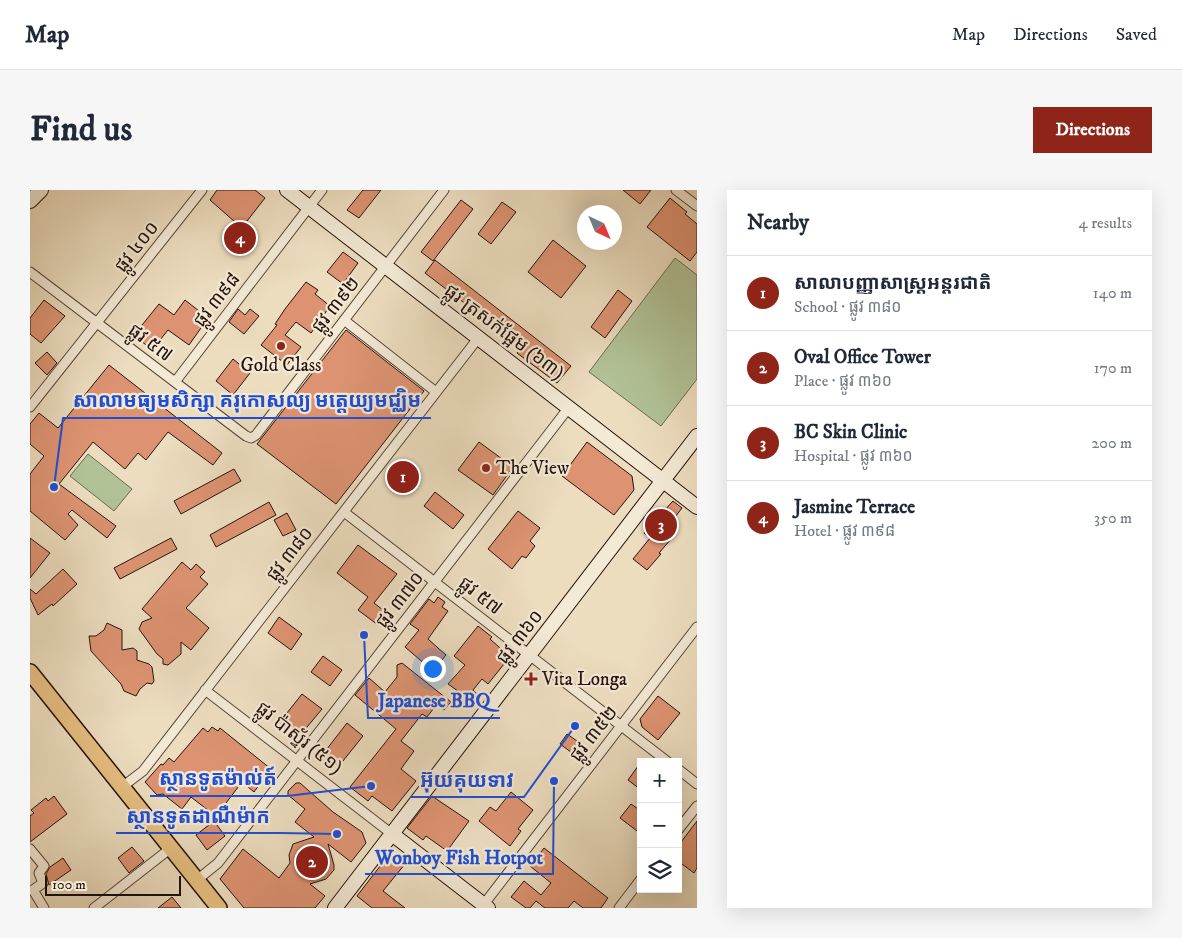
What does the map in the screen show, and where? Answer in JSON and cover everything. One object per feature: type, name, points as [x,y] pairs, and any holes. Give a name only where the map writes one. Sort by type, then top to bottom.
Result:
[{"type":"main road","points":[[30,672],[219,908]]},
{"type":"street","points":[[30,201],[41,190]]},
{"type":"street","name":"ផ្លូវ ៤០០","points":[[30,407],[202,190]]},
{"type":"street","name":"ផ្លូវ ត្រសក់ផ្អែម (៦៣)","points":[[287,190],[570,406],[697,507]]},
{"type":"street","name":"ផ្លូវ ៣៩៨","points":[[175,382],[322,190]]},
{"type":"street","name":"ផ្លូវ ៣៩២","points":[[251,438],[256,435],[444,190]]},
{"type":"street","points":[[676,190],[697,206]]},
{"type":"street","name":"ផ្លូវ ៥៧","points":[[30,272],[251,438]]},
{"type":"street","points":[[344,320],[436,392]]},
{"type":"street","name":"ផ្លូវ ៣៨០","points":[[122,787],[143,771],[479,337]]},
{"type":"street","name":"ផ្លូវ ៣៧០","points":[[197,880],[218,863],[570,406]]},
{"type":"street","name":"ផ្លូវ ៣៦០","points":[[335,908],[697,436]]},
{"type":"street","name":"ផ្លូវ ៥៧","points":[[344,512],[663,758]]},
{"type":"street","name":"ផ្លូវ ៣៥២","points":[[484,907],[697,627]]},
{"type":"street","name":"ផ្លូវ ប៉ាស្ទ័រ (៥១)","points":[[205,690],[484,907]]},
{"type":"street","points":[[682,772],[697,784]]},
{"type":"street","points":[[682,825],[697,806]]},
{"type":"street","points":[[30,848],[44,866],[40,873],[43,883],[33,890],[44,908]]},
{"type":"street","points":[[94,908],[171,848]]},
{"type":"street","points":[[619,908],[637,884]]},
{"type":"green space","points":[[675,258],[697,275],[697,379],[661,426],[589,372]]},
{"type":"green space","points":[[88,454],[132,489],[114,511],[70,476]]},
{"type":"building","points":[[217,190],[255,190],[265,198],[240,230],[255,241],[247,251],[226,235],[235,222],[210,200]]},
{"type":"building","points":[[363,190],[381,190],[359,218],[347,210]]},
{"type":"building","points":[[623,190],[651,190],[640,204]]},
{"type":"building","points":[[670,198],[687,212],[685,214],[697,224],[697,252],[690,261],[647,227]]},
{"type":"building","points":[[461,200],[473,209],[433,261],[421,252]]},
{"type":"building","points":[[502,202],[516,212],[491,244],[478,234]]},
{"type":"building","points":[[553,240],[586,266],[561,298],[528,272]]},
{"type":"building","points":[[343,252],[358,263],[343,284],[327,272]]},
{"type":"building","points":[[435,260],[571,366],[557,383],[517,353],[522,347],[425,273]]},
{"type":"building","points":[[306,282],[318,290],[315,294],[330,306],[311,333],[296,322],[285,335],[301,347],[287,365],[261,345]]},
{"type":"building","points":[[618,290],[632,301],[605,338],[591,327]]},
{"type":"building","points":[[44,300],[65,316],[41,343],[30,334],[30,318]]},
{"type":"building","points":[[185,300],[208,318],[189,345],[168,330],[152,350],[134,335],[159,304],[174,315]]},
{"type":"building","points":[[238,309],[245,315],[250,309],[259,316],[244,334],[229,322]]},
{"type":"building","points":[[346,330],[424,391],[336,504],[257,444]]},
{"type":"building","points":[[47,352],[57,363],[47,375],[35,363]]},
{"type":"building","points":[[233,359],[250,373],[233,395],[216,381]]},
{"type":"building","points":[[109,365],[222,453],[213,465],[168,432],[146,460],[138,453],[125,469],[93,442],[59,484],[116,526],[107,538],[72,510],[68,514],[78,525],[65,540],[30,511],[30,474],[44,456],[30,444],[30,424],[39,413],[58,428]]},
{"type":"building","name":"The View","points":[[479,442],[513,467],[493,495],[458,470]]},
{"type":"building","points":[[587,442],[632,476],[634,490],[614,515],[562,476]]},
{"type":"building","points":[[234,469],[241,481],[181,514],[174,501]]},
{"type":"building","points":[[435,492],[464,515],[453,529],[424,506]]},
{"type":"building","points":[[673,501],[682,508],[669,525],[677,532],[647,570],[633,559],[650,538],[644,533]]},
{"type":"building","points":[[269,502],[276,515],[216,547],[210,535]]},
{"type":"building","points":[[518,511],[540,528],[530,541],[535,546],[526,558],[522,556],[512,569],[488,549]]},
{"type":"building","points":[[287,513],[296,530],[283,536],[274,520]]},
{"type":"building","points":[[30,538],[50,553],[30,578]]},
{"type":"building","points":[[171,538],[177,549],[120,579],[114,568]]},
{"type":"building","points":[[358,545],[397,574],[374,603],[387,613],[378,625],[358,610],[368,597],[337,573]]},
{"type":"building","points":[[182,562],[191,570],[196,564],[205,572],[200,577],[208,584],[186,608],[209,628],[191,650],[181,642],[181,654],[168,665],[163,664],[163,659],[157,654],[139,629],[142,622],[152,618],[142,609]]},
{"type":"building","points":[[63,569],[77,584],[53,606],[52,604],[38,615],[30,598],[30,589],[36,594]]},
{"type":"building","points":[[438,597],[445,602],[442,607],[448,611],[428,639],[446,655],[433,671],[405,647],[419,630],[410,624],[429,599],[434,603]]},
{"type":"building","points":[[279,617],[302,634],[291,650],[268,633]]},
{"type":"building","points":[[107,623],[122,630],[122,650],[133,648],[137,651],[137,660],[152,667],[154,681],[152,684],[147,683],[136,696],[124,691],[121,684],[91,651],[89,636],[96,636],[104,630]]},
{"type":"building","points":[[478,626],[492,637],[490,639],[500,648],[501,654],[497,659],[504,664],[488,684],[482,679],[473,690],[478,695],[472,701],[448,684],[465,665],[454,656]]},
{"type":"building","points":[[323,656],[342,670],[330,686],[311,672]]},
{"type":"building","points":[[402,663],[451,702],[444,710],[437,704],[427,717],[422,714],[401,741],[414,751],[401,769],[416,781],[392,811],[372,796],[368,801],[350,787],[396,729],[355,695],[369,678],[385,692],[397,677],[397,665]]},
{"type":"building","points":[[302,694],[322,709],[298,738],[279,723]]},
{"type":"building","points":[[658,696],[680,713],[658,740],[642,727],[640,719]]},
{"type":"building","points":[[347,723],[363,736],[339,766],[323,754]]},
{"type":"building","points":[[212,727],[218,731],[220,728],[271,769],[254,792],[242,782],[226,803],[229,805],[218,818],[191,797],[182,809],[163,794],[157,795],[145,782],[169,758],[174,762],[203,728],[208,732]]},
{"type":"building","points":[[567,734],[587,748],[579,758],[560,744]]},
{"type":"building","points":[[637,768],[637,787],[628,780]]},
{"type":"building","points":[[296,783],[300,783],[333,812],[362,832],[366,843],[351,862],[328,844],[334,870],[326,879],[310,884],[325,896],[315,908],[244,908],[220,879],[243,849],[279,878],[290,863],[289,855],[293,844],[314,837],[295,822],[305,809],[288,795],[288,791]]},
{"type":"building","points":[[511,792],[533,810],[518,829],[521,831],[510,846],[479,821],[490,807],[496,811]]},
{"type":"building","points":[[54,796],[67,814],[30,842],[30,816],[34,813],[31,810],[46,798],[48,801]]},
{"type":"building","points":[[432,796],[469,821],[447,851],[426,836],[423,840],[407,828]]},
{"type":"building","points":[[631,804],[637,808],[637,831],[620,818]]},
{"type":"building","points":[[214,821],[225,836],[207,850],[196,835]]},
{"type":"building","points":[[697,821],[697,868],[694,873],[682,864],[682,841]]},
{"type":"building","points":[[132,847],[144,861],[129,873],[118,858]]},
{"type":"building","points":[[544,848],[608,898],[601,908],[583,908],[574,901],[568,908],[545,908],[536,901],[530,908],[526,908],[511,897],[524,881],[541,895],[551,883],[530,866]]},
{"type":"building","points":[[391,852],[405,864],[383,891],[405,908],[372,908],[357,896]]},
{"type":"building","points":[[63,858],[71,870],[49,885],[46,874],[50,867]]},
{"type":"building","points":[[172,897],[181,908],[158,908]]},
{"type":"place","name":"Jasmine Terrace","points":[[240,238]]},
{"type":"place","name":"Gold Class","points":[[281,346]]},
{"type":"place","name":"The View","points":[[486,468]]},
{"type":"place","name":"សាលាបញ្ញាសាស្ត្រអន្តរជាតិ","points":[[403,477]]},
{"type":"place","name":"សាលាមធ្យមសិក្សា គរុកោសល្យ មត្តេយ្យមជ្ឈិម","points":[[54,487]]},
{"type":"place","name":"BC Skin Clinic","points":[[661,525]]},
{"type":"place","name":"Japanese BBQ","points":[[364,635]]},
{"type":"place","name":"Vita Longa","points":[[531,679]]},
{"type":"place","name":"អ៊ុយគុយទាវ","points":[[575,726]]},
{"type":"place","name":"Wonboy Fish Hotpot","points":[[554,781]]},
{"type":"place","name":"ស្ថានទូតម៉ាល់ត៍","points":[[371,786]]},
{"type":"place","name":"ស្ថានទូតដាណឺម៉ាក","points":[[337,834]]},
{"type":"place","name":"Oval Office Tower","points":[[312,862]]}]
